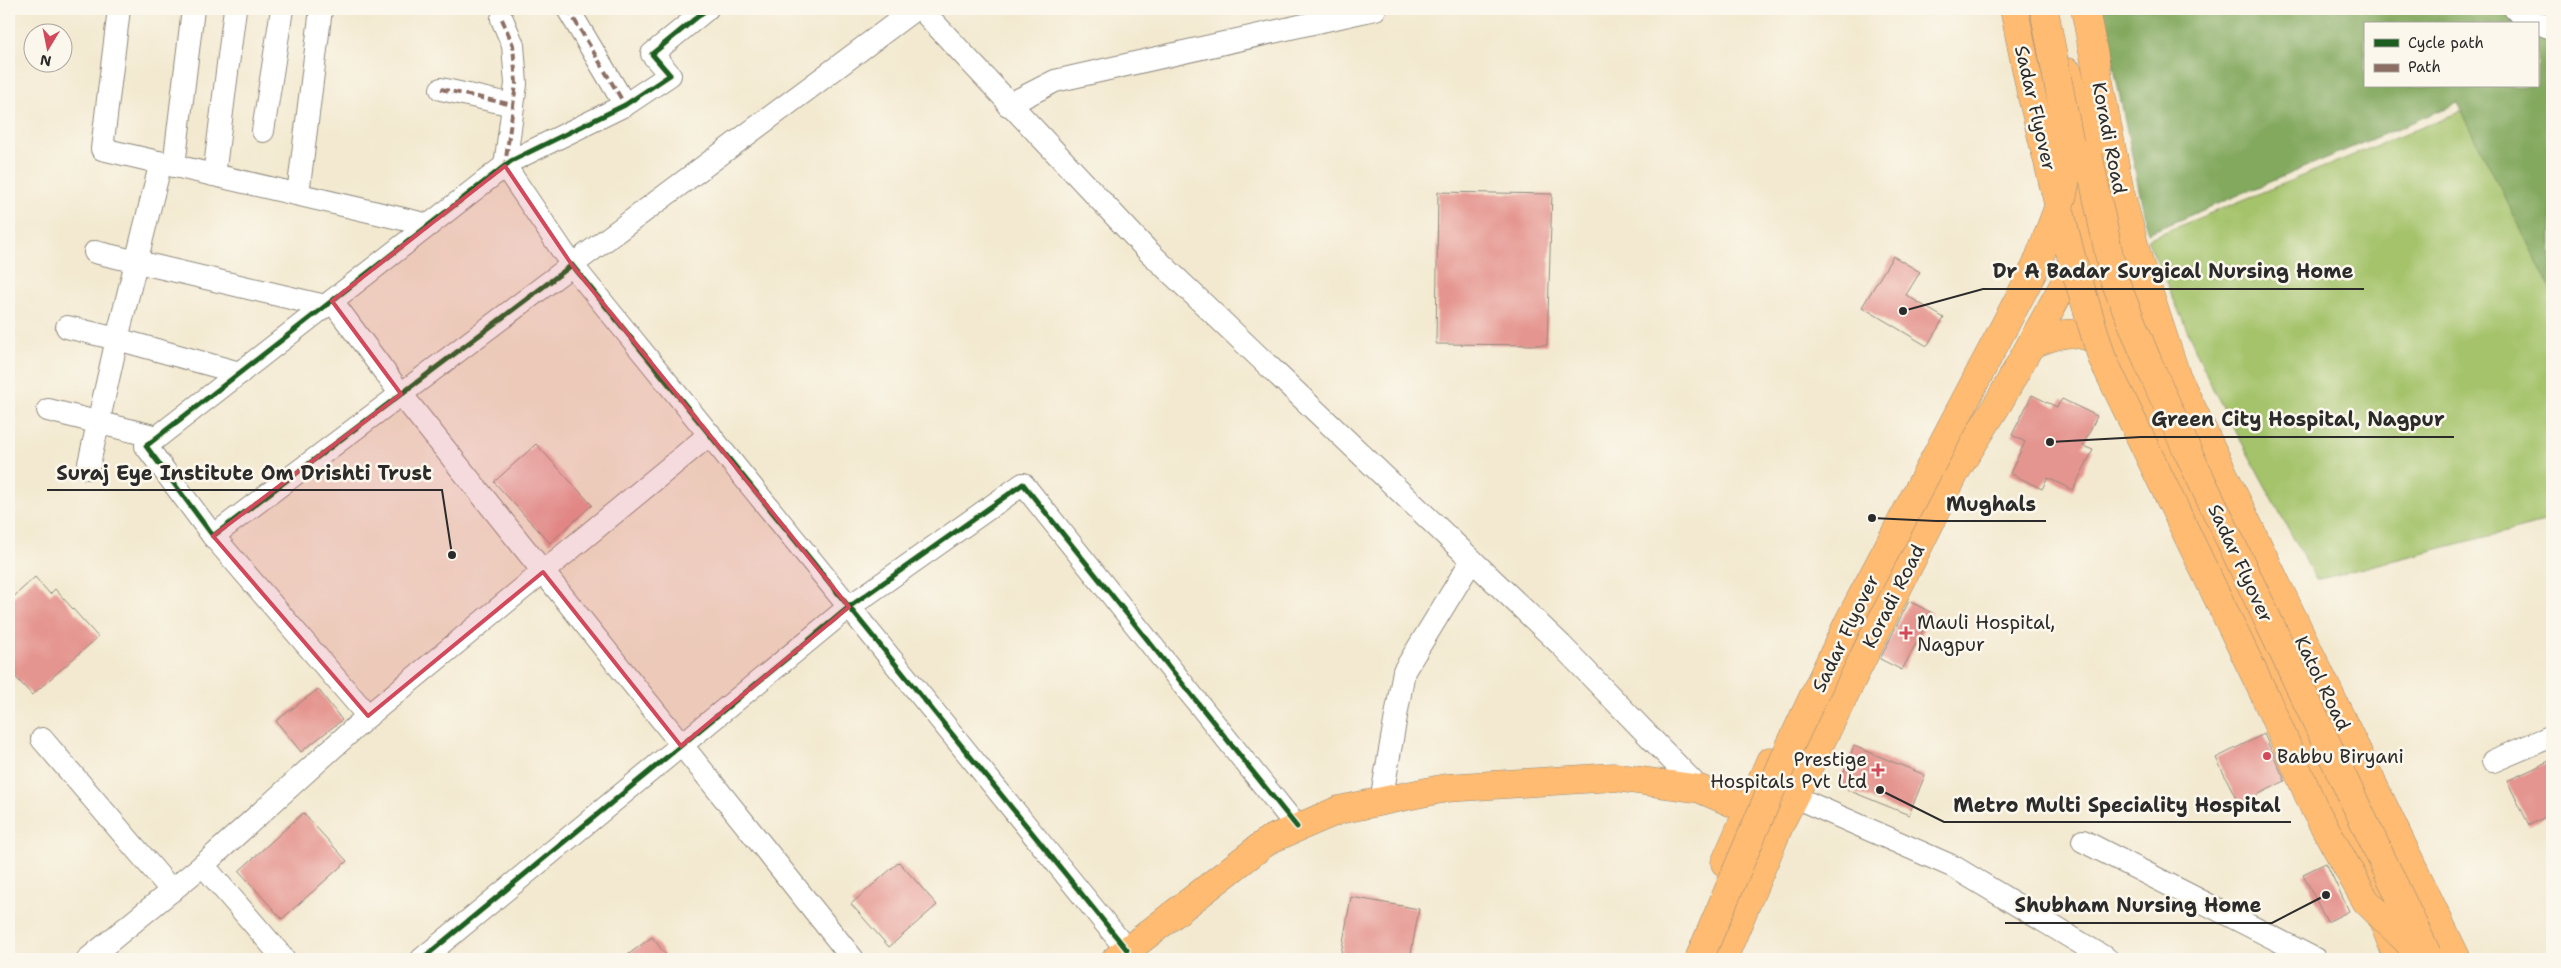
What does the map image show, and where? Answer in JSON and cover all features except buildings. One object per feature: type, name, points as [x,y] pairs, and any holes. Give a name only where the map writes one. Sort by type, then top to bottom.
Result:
[{"type":"main road","name":"Sadar Flyover","points":[[2014,9],[2031,93],[2064,228],[2102,358],[2264,694],[2315,810],[2366,901],[2409,943],[2416,959]]},
{"type":"main road","points":[[2030,9],[2071,195],[2104,308],[2120,349],[2267,669],[2362,868],[2398,959]]},
{"type":"main road","name":"Sadar Flyover","points":[[1699,959],[1797,730],[1849,621],[2036,266],[2063,195],[2071,150],[2044,9]]},
{"type":"main road","name":"Sadar Flyover","points":[[2056,9],[2114,279],[2185,446],[2430,959]]},
{"type":"main road","name":"Koradi Road","points":[[2085,9],[2120,192],[2140,266]]},
{"type":"main road","name":"Koradi Road","points":[[1686,959],[1760,781],[1840,616],[2006,307],[2071,195],[2109,136]]},
{"type":"main road","name":"Sadar Flyover","points":[[1709,959],[1803,737],[1878,586],[2046,266],[2069,214],[2088,153]]},
{"type":"main road","name":"Koradi Road","points":[[1722,959],[1793,796],[1957,469],[2031,344],[2090,255],[2120,192]]},
{"type":"main road","name":"Katol Road","points":[[2140,266],[2176,375],[2457,959]]},
{"type":"main road","points":[[2031,344],[2057,334],[2081,333],[2120,349]]},
{"type":"main road","points":[[1121,955],[1269,840],[1339,810],[1446,788],[1614,776],[1700,789],[1748,808],[1780,824]]},
{"type":"street","points":[[118,9],[102,149],[429,225]]},
{"type":"street","points":[[166,164],[193,9]]},
{"type":"street","points":[[214,175],[236,9]]},
{"type":"street","points":[[263,131],[282,9]]},
{"type":"street","points":[[298,194],[321,9]]},
{"type":"street","points":[[568,9],[625,104]]},
{"type":"street","points":[[368,716],[213,536],[146,446],[505,166],[625,104],[670,75],[652,54],[707,9]]},
{"type":"street","points":[[213,536],[572,264],[915,9]]},
{"type":"street","points":[[920,9],[1008,105],[1147,250],[1561,645],[1700,789]]},
{"type":"street","points":[[1008,105],[1055,81],[1375,9]]},
{"type":"street","points":[[2515,9],[2526,19],[2535,22]]},
{"type":"street","points":[[502,18],[513,45],[516,84],[505,166],[572,264],[849,607],[1121,955]]},
{"type":"street","points":[[2538,23],[2552,28]]},
{"type":"street","points":[[441,89],[513,105]]},
{"type":"street","points":[[88,468],[117,339],[160,166],[166,164]]},
{"type":"street","points":[[95,252],[329,303],[853,959]]},
{"type":"street","points":[[67,327],[240,373]]},
{"type":"street","points":[[48,410],[157,437]]},
{"type":"street","points":[[88,959],[203,865],[368,716],[710,434]]},
{"type":"street","points":[[422,959],[849,607],[1023,484],[1297,827]]},
{"type":"street","points":[[1381,801],[1404,671],[1472,560]]},
{"type":"street","points":[[2493,762],[2552,736]]},
{"type":"street","points":[[42,739],[172,891]]},
{"type":"street","points":[[1760,781],[1954,868],[2107,959]]},
{"type":"street","points":[[2083,841],[2315,959]]},
{"type":"street","points":[[203,865],[284,959]]},
{"type":"highlighted area","points":[[505,166],[572,265],[849,607],[681,746],[543,572],[368,716],[213,536],[401,394],[332,301]]},
{"type":"green space","points":[[2102,9],[2552,9],[2552,292],[2458,103],[2148,233]]},
{"type":"green space","points":[[2474,106],[2552,286],[2552,520],[2316,580],[2213,389],[2147,239]]},
{"type":"marked path","points":[[568,9],[625,105]]},
{"type":"marked path","points":[[502,19],[513,45],[516,84],[505,166]]},
{"type":"marked path","points":[[441,89],[513,105]]},
{"type":"cycle path","points":[[707,9],[652,54],[670,75],[625,105],[511,161],[146,446],[213,536],[572,265],[1127,950]]},
{"type":"cycle path","points":[[422,959],[849,607],[1023,484],[1297,827]]},
{"type":"place","name":"Dr A Badar Surgical Nursing Home","points":[[1903,311]]},
{"type":"place","name":"Green City Hospital, Nagpur","points":[[2050,442]]},
{"type":"place","name":"Mughals","points":[[1872,518]]},
{"type":"place","name":"Suraj Eye Institute Om Drishti Trust","points":[[452,555]]},
{"type":"place","name":"Mauli Hospital, Nagpur","points":[[1906,633]]},
{"type":"place","name":"Babbu Biryani","points":[[2267,756]]},
{"type":"place","name":"Prestige Hospitals Pvt Ltd","points":[[1878,770]]},
{"type":"place","name":"Metro Multi Speciality Hospital","points":[[1880,790]]},
{"type":"place","name":"Shubham Nursing Home","points":[[2326,895]]}]
